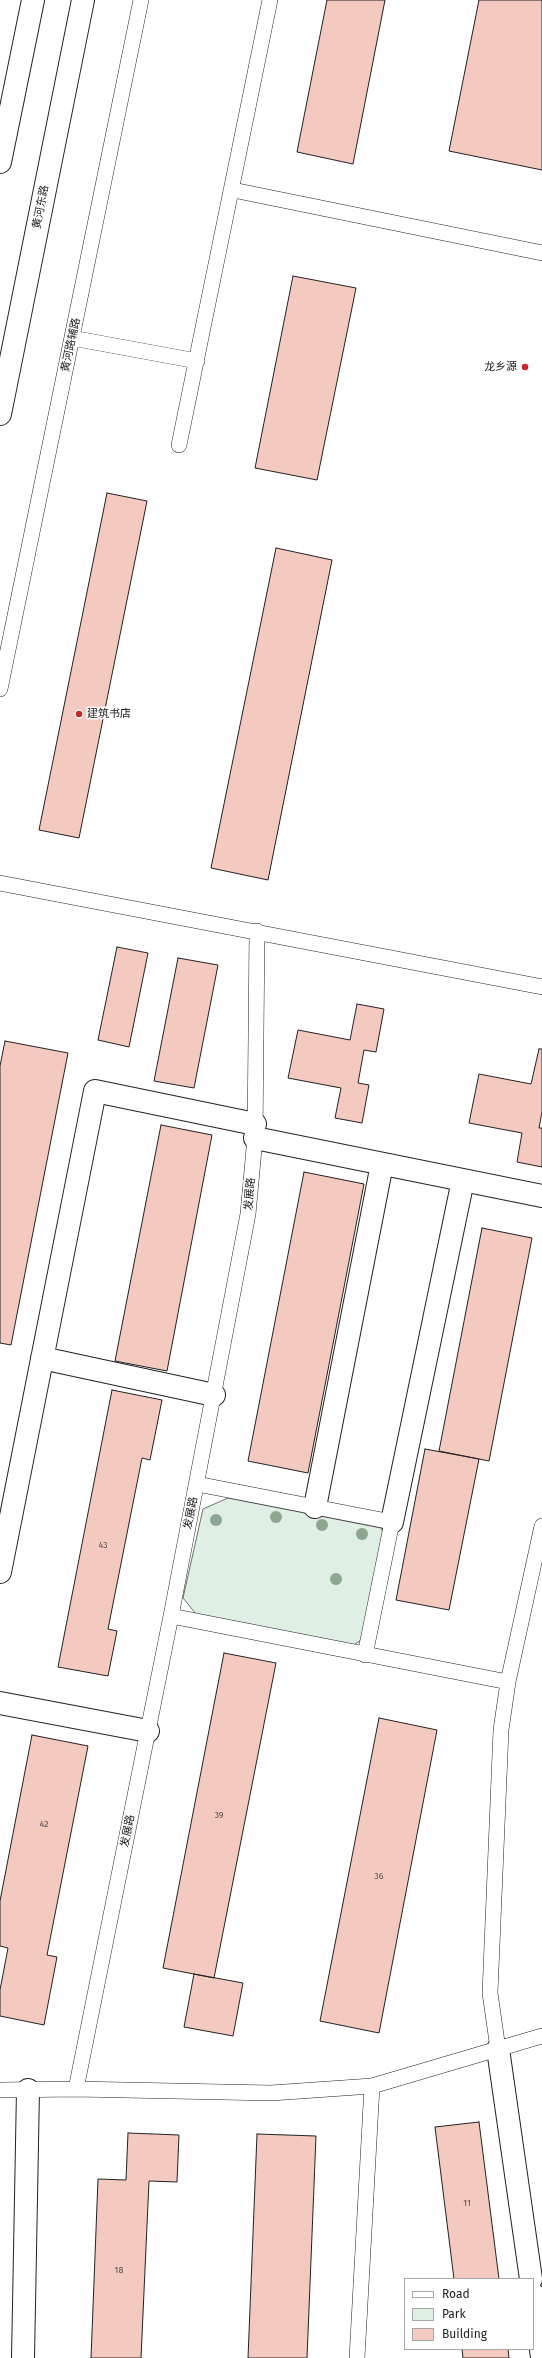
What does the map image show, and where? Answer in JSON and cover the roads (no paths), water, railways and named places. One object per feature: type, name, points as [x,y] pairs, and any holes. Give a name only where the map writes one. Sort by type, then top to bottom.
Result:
[{"type":"street","points":[[0,162],[33,0]]},
{"type":"street","name":"黄河东路","points":[[0,414],[83,0]]},
{"type":"street","points":[[0,1572],[95,1091],[382,1164],[542,1196]]},
{"type":"street","points":[[315,1507],[382,1164]]},
{"type":"street","points":[[392,1522],[463,1180]]},
{"type":"street","points":[[42,1358],[214,1395]]},
{"type":"street","points":[[0,1703],[148,1731]]},
{"type":"street","points":[[498,2049],[531,2278]]},
{"type":"street","points":[[23,2358],[28,2090]]},
{"type":"street","points":[[534,2301],[542,2357]]},
{"type":"lane","name":"黄河路辅路","points":[[0,689],[141,0]]},
{"type":"lane","points":[[179,445],[233,190],[270,0]]},
{"type":"lane","points":[[233,190],[542,253]]},
{"type":"lane","points":[[72,338],[197,361]]},
{"type":"lane","points":[[0,883],[542,987]]},
{"type":"lane","name":"发展路","points":[[76,2089],[197,1484],[248,1214],[255,1131],[257,932]]},
{"type":"lane","points":[[197,1484],[392,1522],[365,1655]]},
{"type":"lane","points":[[498,2049],[490,1993],[501,1730],[508,1682],[542,1526]]},
{"type":"lane","points":[[171,1616],[508,1682]]},
{"type":"lane","points":[[0,2090],[76,2089],[271,2094],[372,2086],[542,2036]]},
{"type":"lane","points":[[356,2358],[372,2086]]},
{"type":"place","name":"龙乡源","points":[[525,367]]},
{"type":"place","name":"建筑书店","points":[[79,714]]}]
